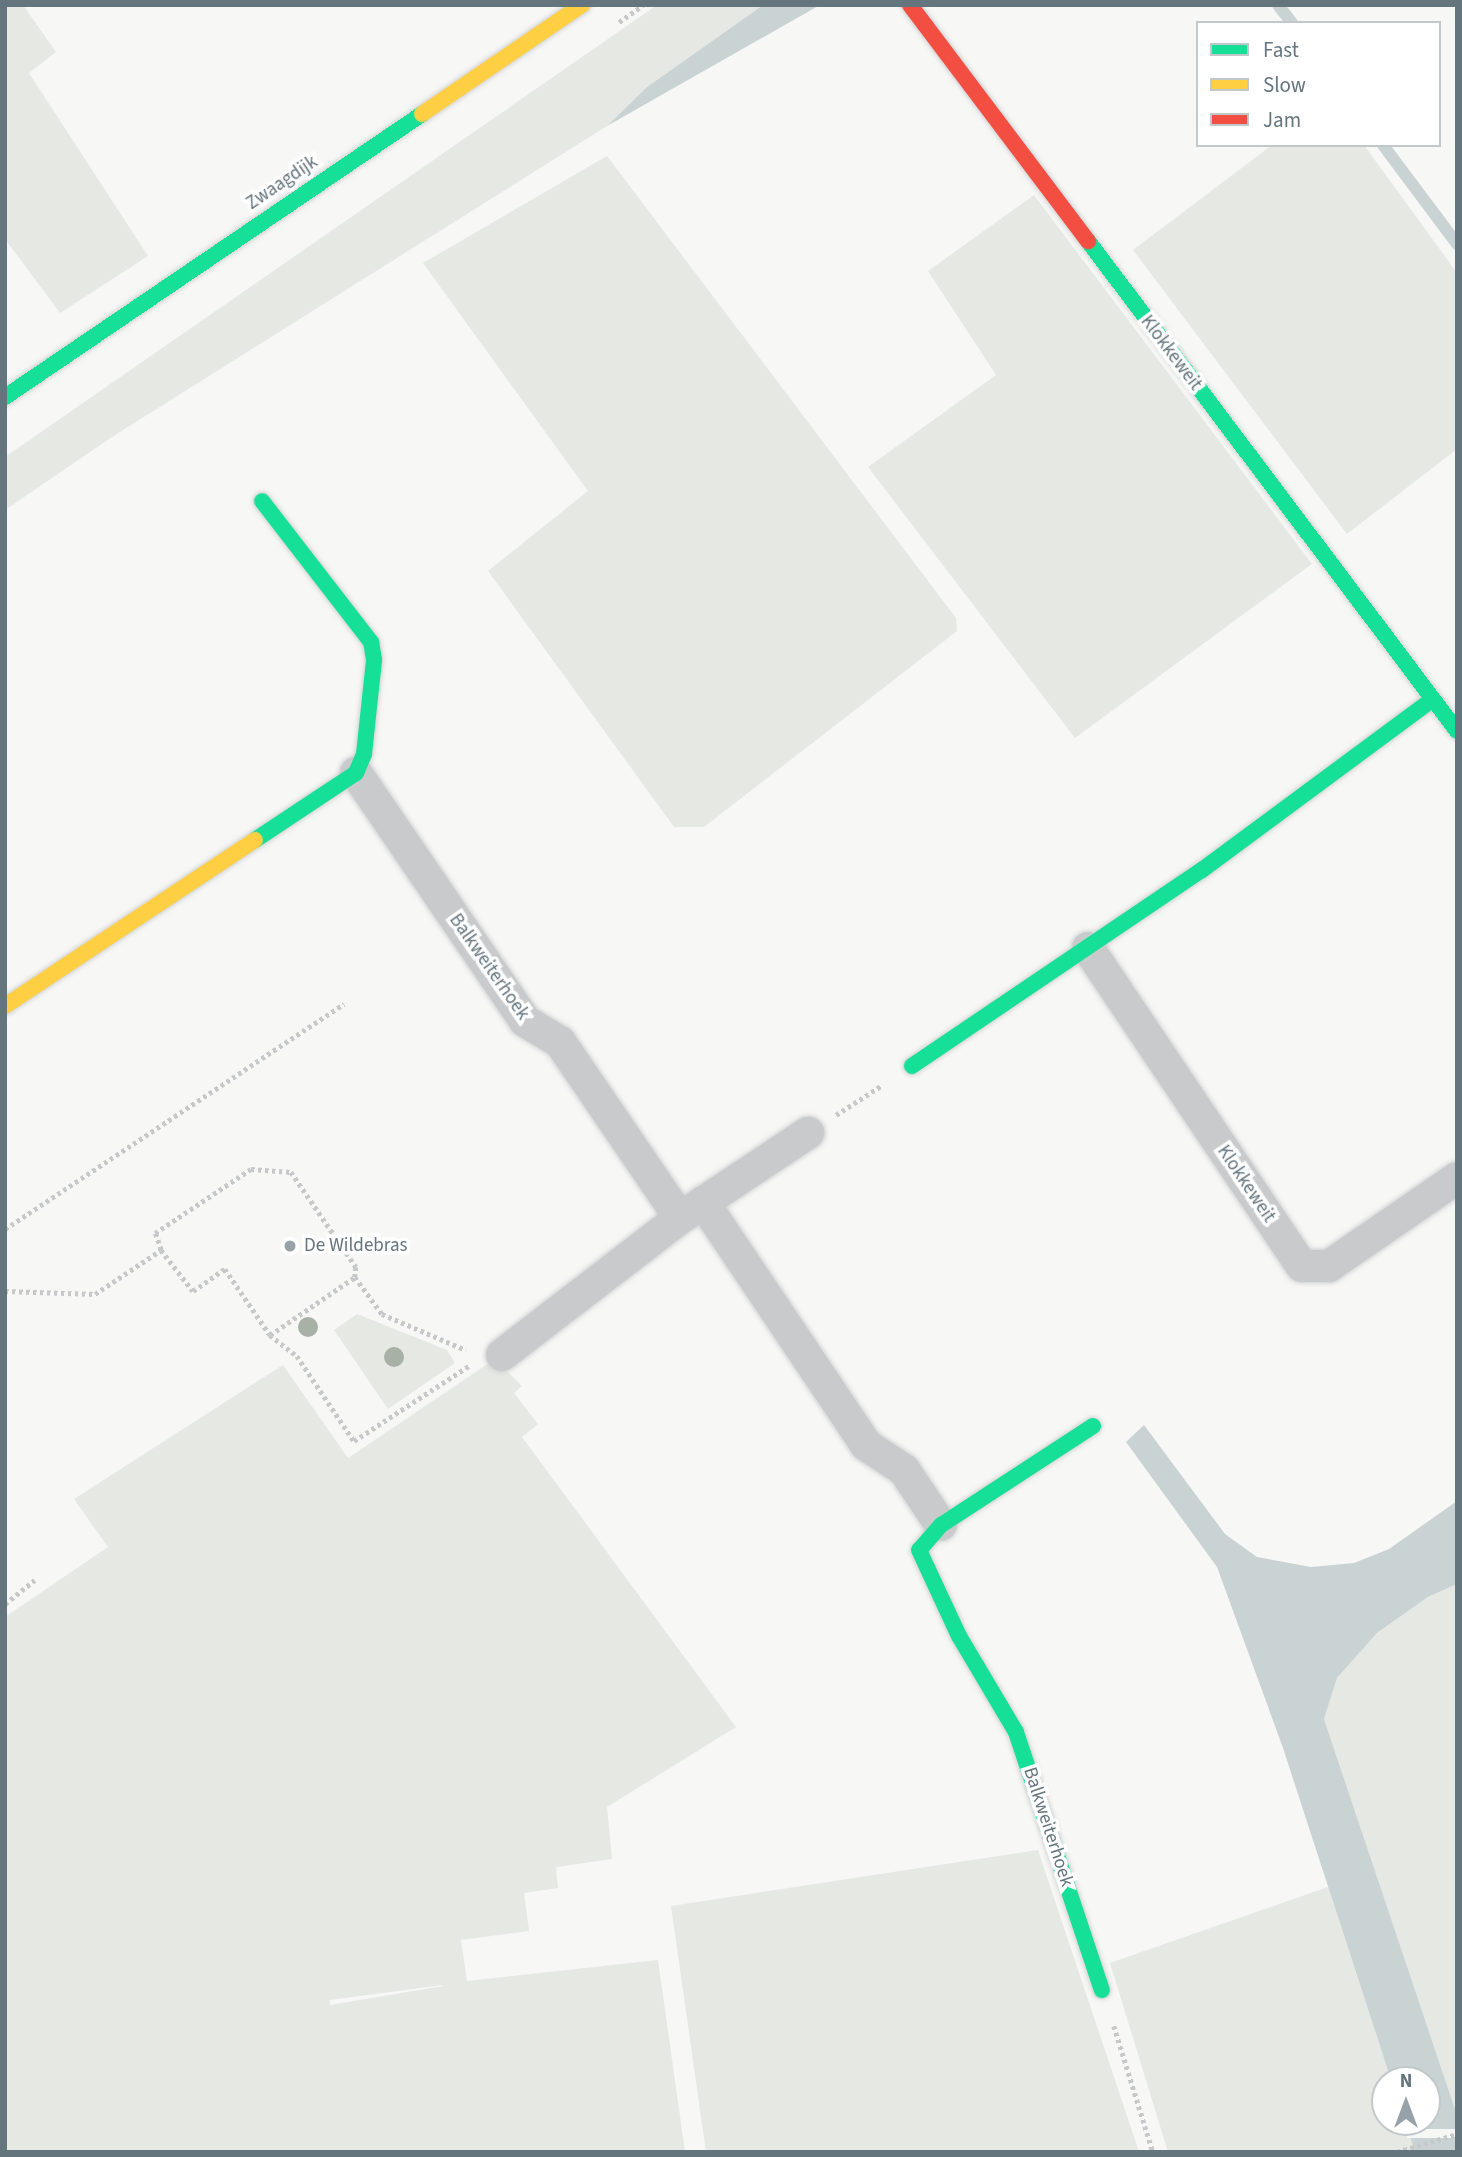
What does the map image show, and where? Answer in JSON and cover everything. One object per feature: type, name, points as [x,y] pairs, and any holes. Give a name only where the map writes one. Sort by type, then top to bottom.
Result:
[{"type":"street","name":"Zwaagdijk","points":[[5,397],[582,5]]},
{"type":"street","name":"Klokkeweit","points":[[910,5],[1457,731]]},
{"type":"street","points":[[5,1006],[356,773],[365,744],[374,660],[371,642],[262,501]]},
{"type":"street","points":[[912,1066],[1088,948],[1433,699]]},
{"type":"street","name":"Balkweiterhoek","points":[[356,773],[525,1021],[560,1042],[692,1210],[866,1445],[904,1470],[942,1525]]},
{"type":"street","name":"Klokkeweit","points":[[1088,948],[1302,1266],[1329,1266],[1457,1178]]},
{"type":"street","points":[[485,1355],[692,1210],[808,1133]]},
{"type":"street","name":"Balkweiterhoek","points":[[1093,1426],[942,1525],[922,1543],[920,1554],[959,1636],[1016,1732],[1102,1990]]},
{"type":"path","points":[[5,1229],[344,1004]]},
{"type":"path","points":[[808,1133],[912,1066]]},
{"type":"path","points":[[251,1169],[291,1172],[356,1267],[355,1277],[382,1314],[485,1355],[354,1441],[298,1356],[270,1335],[225,1269],[193,1290],[161,1250],[155,1233],[251,1169]]},
{"type":"path","points":[[5,1291],[95,1294],[161,1250]]},
{"type":"path","points":[[270,1335],[355,1277]]},
{"type":"path","points":[[5,1604],[35,1580]]},
{"type":"path","points":[[1102,1990],[1153,2152]]},
{"type":"path","points":[[1400,2151],[1457,2134]]},
{"type":"shaded area","points":[[5,5],[23,5],[56,52],[29,73],[148,256],[60,313],[5,239]]},
{"type":"shaded area","points":[[657,5],[763,5],[647,87],[607,126],[112,437],[5,510],[5,457]]},
{"type":"shaded area","points":[[763,5],[820,5],[607,126],[647,87]]},
{"type":"shaded area","points":[[1269,147],[1365,147],[1457,273],[1457,449],[1347,534],[1133,250]]},
{"type":"shaded area","points":[[607,156],[956,618],[957,631],[704,827],[674,827],[488,571],[588,491],[423,263]]},
{"type":"shaded area","points":[[1034,195],[1312,564],[1075,738],[868,467],[996,375],[928,271]]},
{"type":"shaded area","points":[[357,1314],[447,1350],[455,1363],[388,1409],[334,1330]]},
{"type":"shaded area","points":[[495,1359],[522,1386],[514,1393],[538,1424],[522,1437],[736,1727],[607,1807],[612,1859],[556,1867],[558,1888],[524,1893],[529,1931],[461,1940],[467,1981],[658,1960],[685,2152],[5,2152],[5,1617],[108,1547],[74,1499],[283,1365],[348,1458]],"holes":[[[443,1986],[330,2005],[330,2000]]]},
{"type":"shaded area","points":[[1144,1425],[1225,1534],[1257,1557],[1311,1567],[1354,1563],[1389,1549],[1457,1501],[1457,1584],[1428,1597],[1377,1633],[1337,1678],[1324,1719],[1441,2066],[1386,2066],[1283,1748],[1217,1567],[1126,1442]]},
{"type":"shaded area","points":[[1457,1584],[1457,2115],[1324,1719],[1337,1678],[1377,1633],[1428,1597]]},
{"type":"shaded area","points":[[1038,1850],[1139,2152],[706,2152],[671,1906]]},
{"type":"shaded area","points":[[1328,1887],[1386,2066],[1371,2066],[1371,2136],[1410,2136],[1415,2152],[1168,2152],[1110,1963]]},
{"type":"shaded area","points":[[1441,2067],[1457,2115],[1457,2152],[1415,2152],[1410,2136],[1441,2136]]},
{"type":"pier","points":[[1441,2129],[1457,2129],[1457,2138],[1407,2138],[1441,2136]]},
{"type":"waterway","points":[[1278,5],[1290,21]]},
{"type":"waterway","points":[[1384,147],[1457,244]]},
{"type":"traffic: fast","points":[[5,397],[422,114]]},
{"type":"traffic: fast","points":[[1088,241],[1457,731]]},
{"type":"traffic: fast","points":[[255,840],[356,773],[364,754],[374,660],[371,642],[262,501]]},
{"type":"traffic: fast","points":[[912,1066],[1202,870],[1433,699]]},
{"type":"traffic: fast","points":[[1093,1426],[941,1525],[919,1550],[959,1636],[1016,1732],[1102,1990]]},
{"type":"traffic: slow","points":[[422,114],[582,5]]},
{"type":"traffic: slow","points":[[5,1006],[255,840]]},
{"type":"traffic: jam","points":[[910,5],[1088,241]]},
{"type":"place","name":"De Wildebras","points":[[290,1246]]}]
